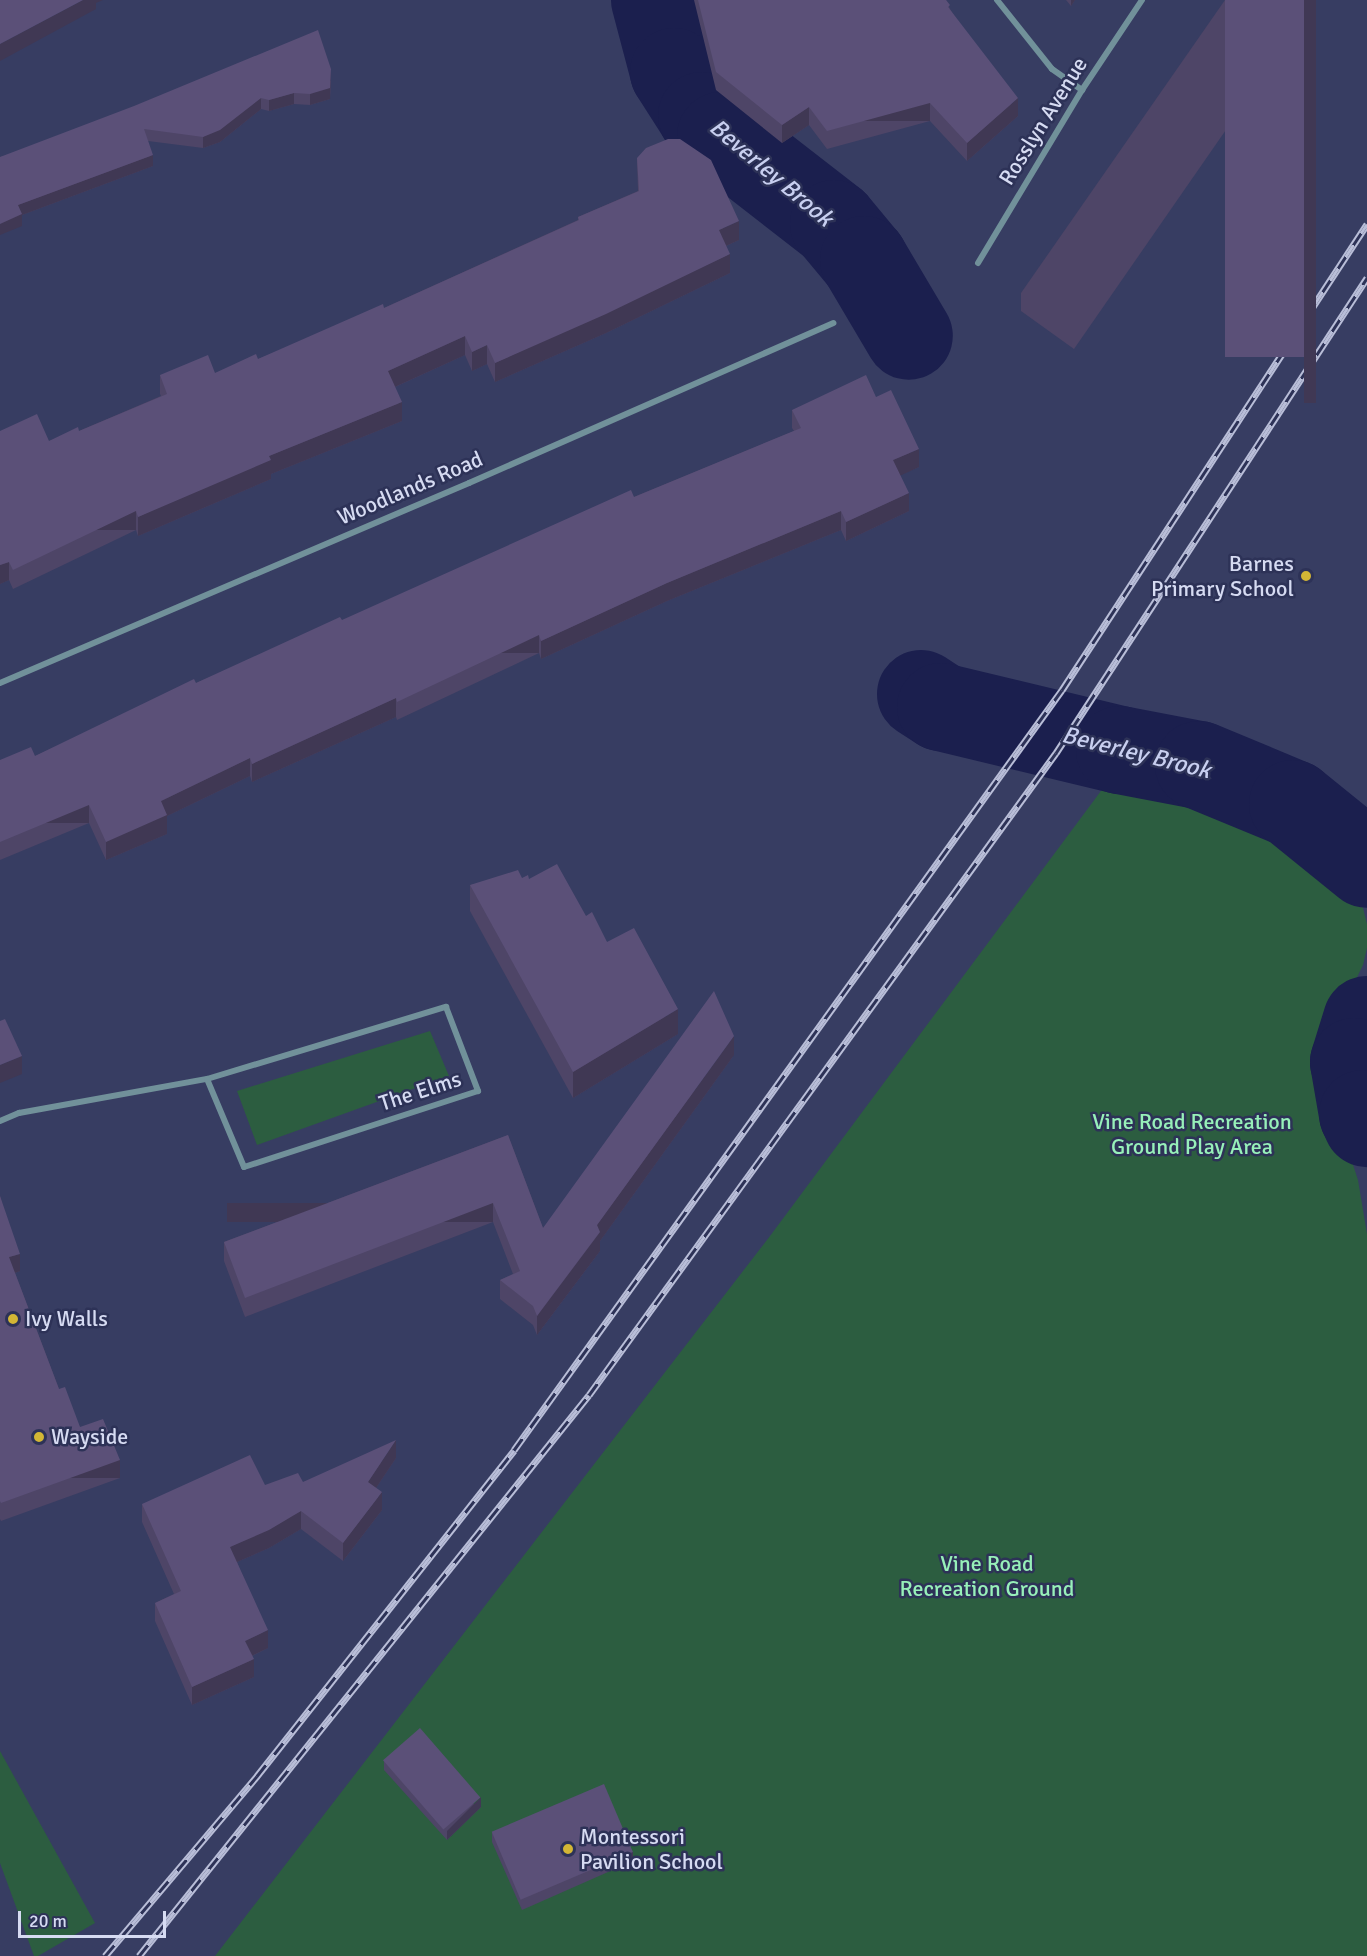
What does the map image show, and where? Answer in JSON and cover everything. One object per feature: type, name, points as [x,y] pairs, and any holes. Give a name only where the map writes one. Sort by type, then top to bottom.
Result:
[{"type":"street","points":[[997,0],[1052,69],[1082,90]]},
{"type":"street","name":"Rosslyn Avenue","points":[[978,263],[1082,90],[1142,0]]},
{"type":"street","name":"Woodlands Road","points":[[0,683],[479,478],[833,323]]},
{"type":"street","name":"The Elms","points":[[0,1122],[19,1113],[207,1079],[446,1007],[478,1091],[244,1167],[207,1079]]},
{"type":"green space","name":"Vine Road Recreation Ground","points":[[1118,768],[1226,796],[1298,836],[1329,862],[1362,904],[1367,924],[1367,948],[1363,965],[1328,1037],[1331,1098],[1358,1180],[1367,1234],[1367,1956],[215,1956],[770,1236]]},
{"type":"green space","points":[[430,1031],[449,1076],[257,1145],[237,1091]]},
{"type":"green space","points":[[0,1751],[95,1923],[38,1956],[34,1956],[0,1863]]},
{"type":"building","points":[[0,0],[83,0],[0,44]]},
{"type":"building","points":[[698,0],[946,0],[950,5],[948,7],[1018,98],[967,143],[930,103],[827,131],[809,107],[782,125],[716,72]]},
{"type":"building","points":[[1225,0],[1304,0],[1304,357],[1225,357]]},
{"type":"building","points":[[318,30],[331,69],[330,88],[310,94],[294,93],[269,100],[261,98],[220,130],[203,137],[144,129],[153,155],[18,205],[22,214],[0,224],[0,157],[134,106]]},
{"type":"building","points":[[668,139],[680,139],[711,160],[739,221],[719,230],[730,254],[606,314],[495,363],[487,345],[472,352],[465,336],[388,371],[402,402],[269,456],[271,460],[138,517],[136,511],[13,570],[9,562],[0,565],[0,431],[37,414],[49,441],[78,427],[79,431],[167,394],[160,375],[208,355],[215,373],[256,354],[258,359],[383,304],[384,308],[579,220],[578,217],[639,191],[637,158],[646,148]]},
{"type":"building","points":[[866,375],[876,397],[891,390],[919,449],[893,460],[909,493],[846,522],[841,511],[667,583],[541,641],[539,635],[397,702],[396,698],[252,764],[250,758],[161,801],[167,815],[106,842],[89,805],[0,842],[0,760],[31,747],[35,756],[194,679],[196,683],[340,617],[342,620],[631,490],[634,497],[801,428],[792,410]]},
{"type":"building","points":[[557,864],[586,916],[592,912],[607,942],[634,928],[678,1009],[573,1072],[470,885],[518,870],[522,878],[528,875],[529,879]]},
{"type":"building","points":[[714,991],[734,1036],[597,1225],[600,1232],[537,1316],[533,1306],[500,1280],[520,1271],[493,1203],[245,1298],[224,1242],[508,1135],[543,1228]]},
{"type":"building","points":[[5,1019],[22,1056],[0,1065],[0,1021]]},
{"type":"building","points":[[0,1196],[20,1254],[9,1257],[59,1389],[65,1387],[80,1427],[103,1419],[120,1460],[1,1503],[0,1501]]},
{"type":"building","points":[[396,1440],[368,1482],[382,1492],[343,1543],[301,1511],[269,1530],[230,1547],[268,1630],[245,1641],[254,1659],[192,1687],[155,1603],[181,1591],[142,1504],[250,1455],[265,1485],[298,1473],[303,1482]]},
{"type":"building","points":[[420,1728],[480,1797],[443,1830],[383,1760]]},
{"type":"building","points":[[604,1784],[633,1852],[521,1900],[492,1832]]},
{"type":"waterway","name":"Beverley Brook","points":[[655,0],[674,72],[702,116],[721,136],[834,224],[864,260],[909,336]]},
{"type":"waterway","name":"Beverley Brook","points":[[921,694],[941,707],[1120,750],[1199,765],[1293,804],[1367,864]]},
{"type":"waterway","name":"Beverley Brook","points":[[1367,1020],[1354,1062],[1363,1114],[1367,1123]]},
{"type":"railway","points":[[105,1956],[257,1776],[514,1450],[1062,690],[1367,224]]},
{"type":"railway","points":[[139,1956],[589,1395],[1056,753],[1367,278]]},
{"type":"place","name":"Barnes Primary School","points":[[1306,576]]},
{"type":"place","name":"Ivy Walls","points":[[13,1319]]},
{"type":"place","name":"Wayside","points":[[39,1437]]},
{"type":"place","name":"Montessori Pavilion School","points":[[568,1849]]},
{"type":"park label","name":"Vine Road Recreation Ground Play Area","points":[[1192,1134]]}]
